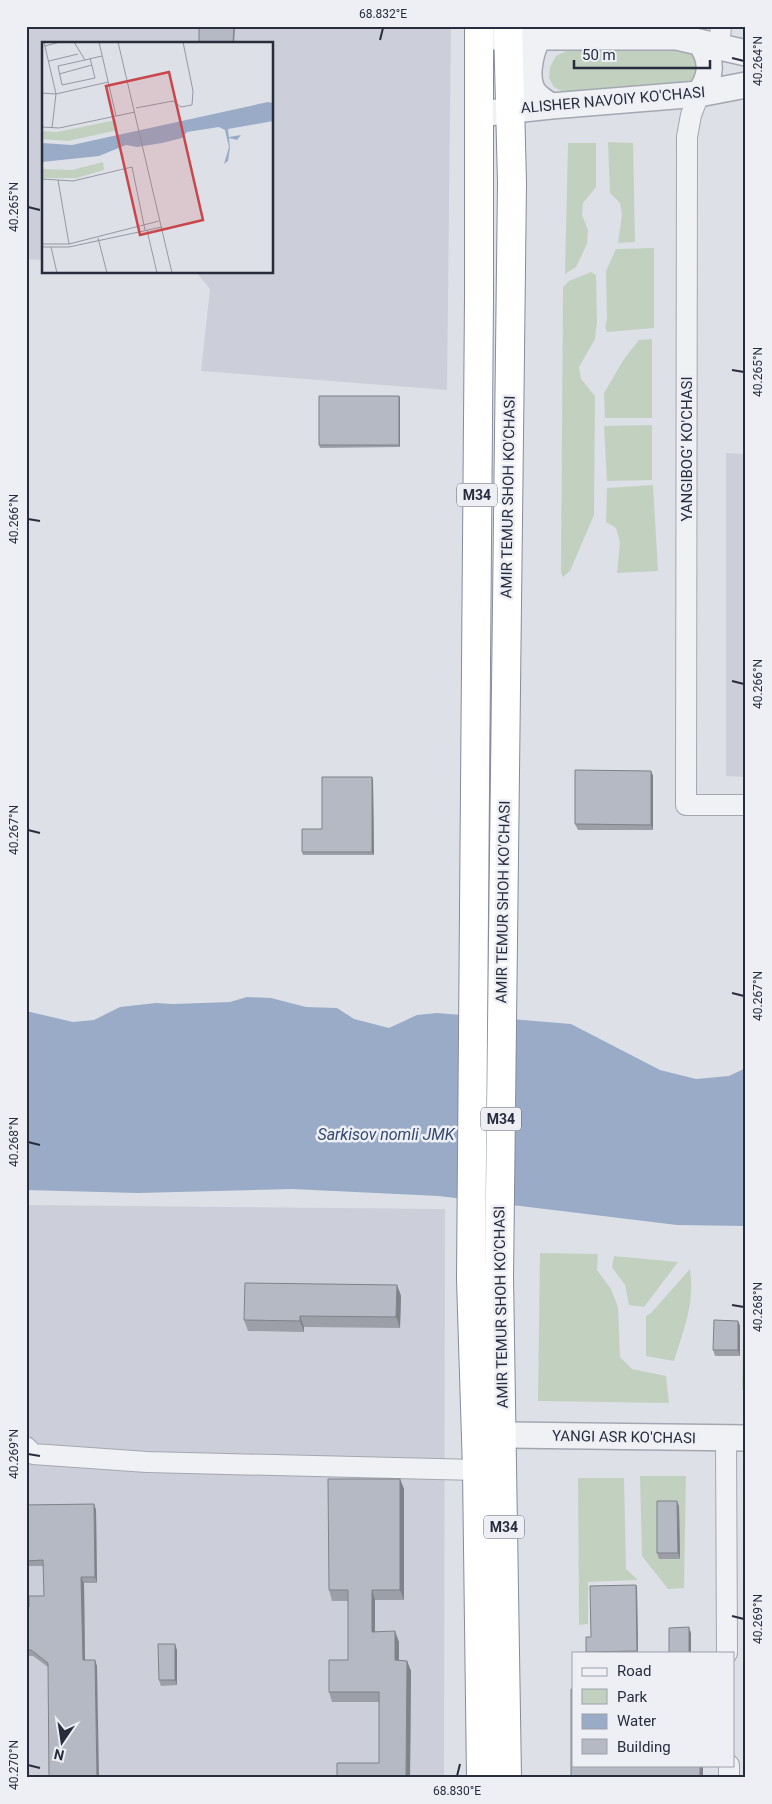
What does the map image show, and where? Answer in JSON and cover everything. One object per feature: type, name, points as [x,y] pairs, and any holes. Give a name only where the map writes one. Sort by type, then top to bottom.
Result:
[{"type":"highway","name":"AMIR TEMUR SHOH KO'CHASI","points":[[507,1778],[499,1277],[512,183],[508,31]]},
{"type":"highway","name":"AMIR TEMUR SHOH KO'CHASI","points":[[479,32],[472,1279],[477,1470],[481,1778]]},
{"type":"street","points":[[479,32],[508,31],[538,38],[699,36],[746,53]]},
{"type":"street","points":[[699,36],[708,54],[710,67],[706,84],[699,94]]},
{"type":"street","points":[[538,38],[531,51],[531,87],[537,96],[551,106]]},
{"type":"street","name":"ALISHER NAVOIY KO'CHASI","points":[[479,114],[699,94],[746,85]]},
{"type":"street","name":"YANGIBOG‘ KO'CHASI","points":[[699,94],[690,115],[687,137],[686,805],[746,805]]},
{"type":"street","name":"YANGI ASR KO'CHASI","points":[[503,1435],[736,1438]]},
{"type":"street","points":[[728,1652],[736,1438]]},
{"type":"street","points":[[26,1447],[34,1454],[147,1462],[477,1470]]},
{"type":"shaded area","points":[[26,26],[451,26],[447,390],[201,371],[210,289],[198,274],[274,274],[274,42],[42,42],[42,260],[26,259]]},
{"type":"shaded area","points":[[726,453],[746,454],[746,777],[726,776]]},
{"type":"shaded area","points":[[26,1205],[445,1209],[444,1778],[26,1778]]},
{"type":"green space","points":[[568,50],[695,51],[707,87],[565,93],[554,87],[549,78],[550,67],[556,56]]},
{"type":"green space","points":[[608,142],[633,143],[635,242],[618,243],[622,215],[620,203],[610,193]]},
{"type":"green space","points":[[568,143],[596,143],[596,187],[583,203],[582,215],[588,230],[587,244],[576,267],[565,274]]},
{"type":"green space","points":[[654,248],[654,328],[607,332],[605,327],[607,320],[606,271],[616,249]]},
{"type":"green space","points":[[591,272],[596,275],[597,321],[595,339],[579,367],[581,379],[595,396],[594,515],[570,571],[563,577],[561,573],[563,287],[569,281]]},
{"type":"green space","points":[[652,339],[652,418],[605,418],[604,393],[624,359],[639,340]]},
{"type":"green space","points":[[652,425],[652,480],[607,481],[604,426]]},
{"type":"green space","points":[[653,485],[658,571],[617,573],[620,543],[616,528],[606,522],[607,488]]},
{"type":"green space","points":[[540,1253],[598,1254],[597,1270],[611,1289],[618,1307],[620,1357],[632,1369],[666,1376],[669,1403],[538,1401]]},
{"type":"green space","points":[[614,1256],[678,1262],[644,1307],[629,1305],[625,1285],[612,1267]]},
{"type":"green space","points":[[690,1269],[690,1305],[674,1361],[646,1356],[646,1316],[651,1313]]},
{"type":"green space","points":[[744,1274],[746,1274],[746,1390],[742,1390]]},
{"type":"green space","points":[[640,1476],[686,1476],[684,1588],[668,1589],[642,1556]]},
{"type":"green space","points":[[578,1478],[624,1478],[626,1569],[638,1580],[588,1582],[588,1624],[579,1625]]},
{"type":"water","name":"Sarkisov nomli JMK","points":[[247,997],[271,998],[306,1007],[337,1008],[354,1019],[389,1028],[417,1015],[437,1013],[571,1024],[660,1070],[696,1079],[729,1076],[746,1068],[746,1226],[677,1225],[439,1196],[292,1189],[138,1193],[26,1190],[26,1011],[73,1022],[94,1020],[120,1007],[156,1003],[230,1002]]},
{"type":"building","points":[[199,26],[234,26],[233,42],[199,42]]},
{"type":"building","points":[[319,396],[399,396],[399,445],[319,445]]},
{"type":"building","points":[[575,770],[651,771],[651,825],[575,824]]},
{"type":"building","points":[[322,777],[372,777],[372,852],[302,852],[302,829],[322,829]]},
{"type":"building","points":[[245,1283],[397,1285],[396,1317],[300,1316],[300,1321],[244,1320]]},
{"type":"building","points":[[714,1320],[738,1321],[738,1350],[713,1350]]},
{"type":"building","points":[[328,1479],[400,1479],[400,1590],[372,1590],[372,1632],[395,1631],[395,1660],[407,1661],[406,1778],[337,1778],[337,1763],[379,1763],[379,1692],[329,1692],[329,1660],[348,1660],[348,1590],[329,1590]]},
{"type":"building","points":[[657,1501],[677,1501],[678,1553],[657,1553]]},
{"type":"building","points":[[94,1504],[95,1577],[81,1577],[83,1660],[95,1660],[97,1778],[49,1778],[48,1663],[31,1650],[26,1650],[26,1607],[29,1607],[29,1596],[44,1596],[43,1560],[26,1561],[26,1505]]},
{"type":"building","points":[[636,1585],[637,1651],[586,1652],[586,1637],[591,1637],[590,1586]]},
{"type":"building","points":[[689,1627],[689,1652],[669,1652],[669,1628]]},
{"type":"building","points":[[158,1644],[175,1644],[175,1680],[159,1680]]},
{"type":"building","points":[[571,1689],[572,1766],[700,1766],[700,1778],[679,1778],[679,1776],[571,1776]]}]
